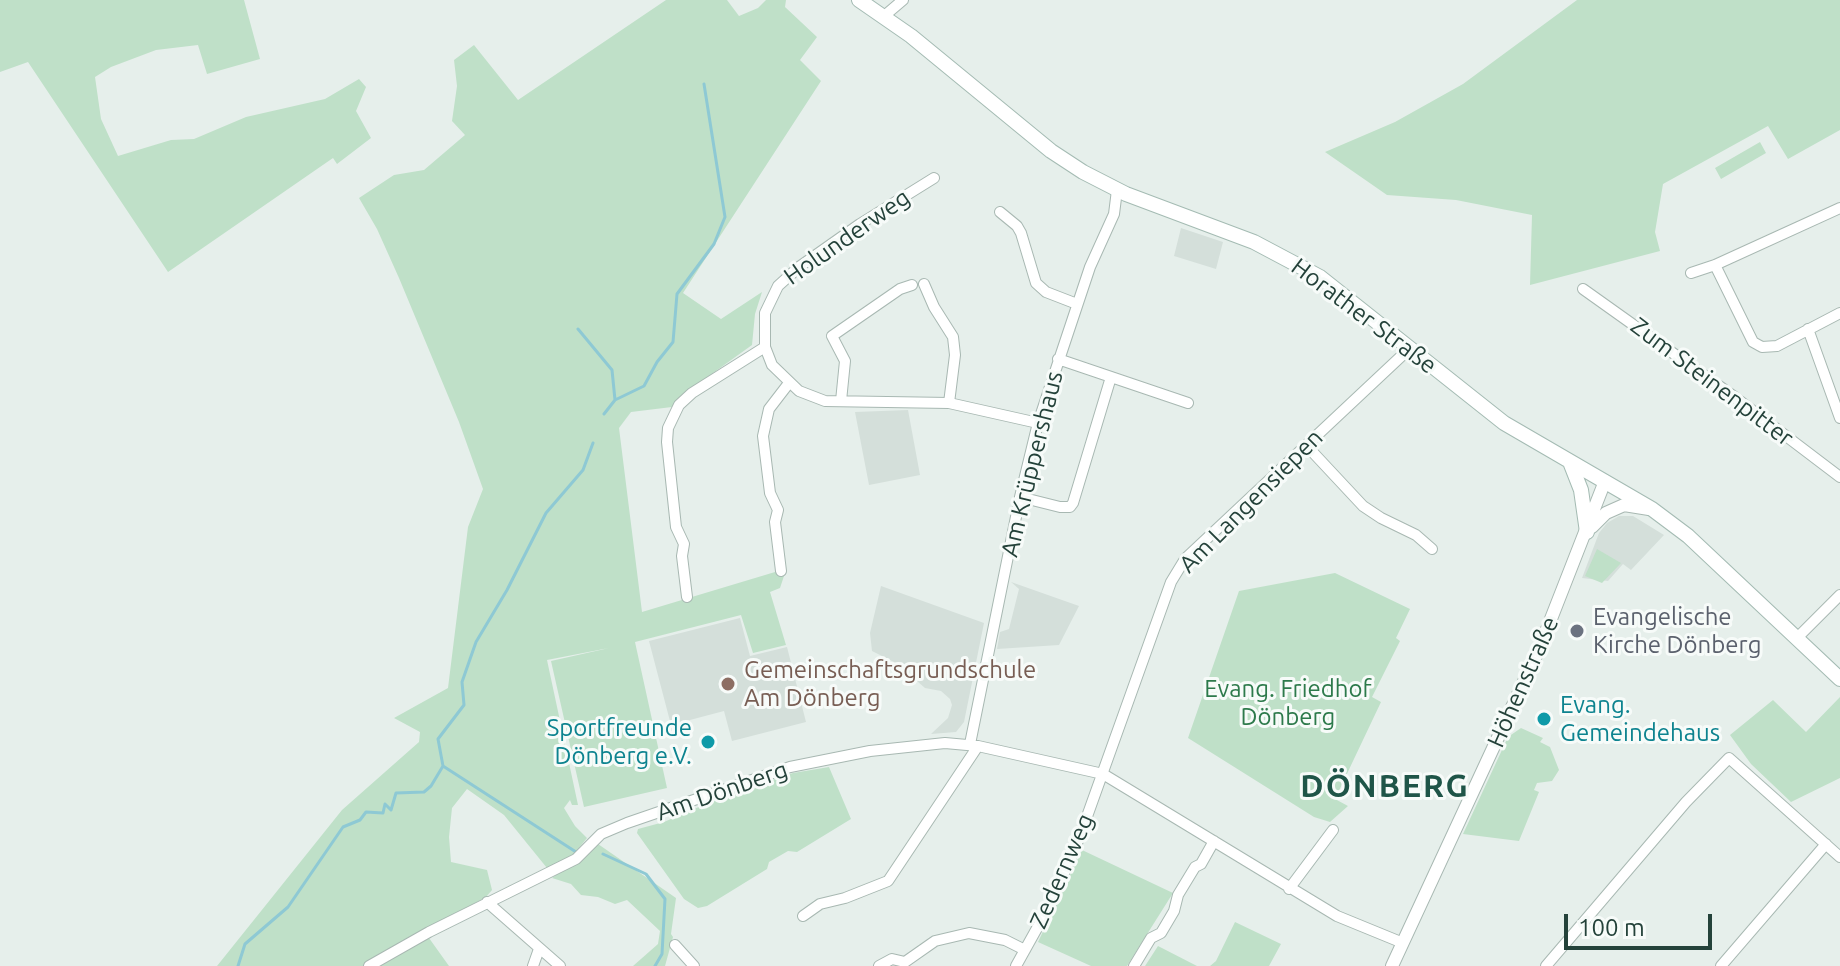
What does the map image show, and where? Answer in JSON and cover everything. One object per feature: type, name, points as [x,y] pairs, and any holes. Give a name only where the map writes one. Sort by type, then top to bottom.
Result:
[{"type":"main road","name":"Horather Straße","points":[[859,0],[911,36],[1051,151],[1117,190],[1254,242],[1300,265],[1360,307],[1504,423],[1652,509],[1699,546],[1840,679]]},
{"type":"main road","points":[[1570,462],[1581,490],[1587,532]]},
{"type":"street","points":[[883,17],[903,0]]},
{"type":"street","name":"Holunderweg","points":[[765,347],[765,313],[778,286],[799,267],[860,224],[934,178]]},
{"type":"street","name":"Am Krüppershaus","points":[[974,745],[1020,497],[1038,423],[1077,304],[1114,214],[1117,190]]},
{"type":"street","points":[[1691,273],[1840,208]]},
{"type":"street","points":[[1000,212],[1021,233],[1036,283],[1046,292],[1077,304]]},
{"type":"street","points":[[1715,265],[1753,342],[1762,347],[1777,346],[1840,313]]},
{"type":"street","points":[[924,284],[953,337],[955,355],[949,403]]},
{"type":"street","points":[[841,401],[845,361],[832,336],[900,289],[912,285]]},
{"type":"street","name":"Zum Steinenpitter","points":[[1583,289],[1713,381],[1840,477]]},
{"type":"street","points":[[1808,329],[1840,418]]},
{"type":"street","points":[[687,597],[682,556],[684,544],[676,527],[668,428],[679,405],[692,393],[765,347],[772,365],[789,383],[810,397],[841,401],[949,403],[1038,423]]},
{"type":"street","name":"Am Langensiepen","points":[[1103,774],[1171,582],[1185,559],[1410,348]]},
{"type":"street","points":[[1058,359],[1188,403]]},
{"type":"street","points":[[1020,497],[1070,507],[1111,377]]},
{"type":"street","points":[[781,571],[775,522],[778,510],[770,493],[763,436],[769,409],[789,383]]},
{"type":"street","points":[[1306,445],[1363,506],[1389,523],[1416,535],[1432,549]]},
{"type":"street","name":"Höhenstraße","points":[[1392,966],[1540,647],[1605,481]]},
{"type":"street","points":[[1587,532],[1606,513],[1624,505],[1652,509]]},
{"type":"street","points":[[1798,637],[1840,595]]},
{"type":"street","name":"Am Dönberg","points":[[369,966],[487,902],[576,859],[601,834],[627,823],[774,772],[830,757],[945,743],[974,745],[1103,774],[1289,889],[1337,916],[1403,943]]},
{"type":"street","points":[[803,916],[820,904],[888,881],[974,745]]},
{"type":"street","points":[[1546,966],[1686,802],[1729,758],[1840,857]]},
{"type":"street","name":"Zedernweg","points":[[1016,966],[1051,903],[1103,774]]},
{"type":"street","points":[[1289,889],[1333,830]]},
{"type":"street","points":[[1134,966],[1151,938],[1161,933],[1174,911],[1178,895],[1214,841]]},
{"type":"street","points":[[1721,966],[1826,844]]},
{"type":"street","points":[[487,902],[560,966]]},
{"type":"street","points":[[879,966],[892,959],[905,964],[935,941],[969,933],[1005,940],[1025,950]]},
{"type":"street","points":[[675,945],[694,966]]},
{"type":"street","points":[[533,966],[539,949]]},
{"type":"shaded area","points":[[1181,228],[1223,242],[1216,269],[1174,256]]},
{"type":"shaded area","points":[[908,410],[920,475],[869,485],[855,412]]},
{"type":"shaded area","points":[[1619,516],[1633,516],[1664,535],[1631,570],[1623,564],[1608,581],[1582,578],[1599,533],[1607,523]]},
{"type":"shaded area","points":[[1011,582],[1079,606],[1059,645],[997,649],[1000,632],[1009,629],[1019,589]]},
{"type":"shaded area","points":[[881,586],[984,623],[964,722],[956,732],[931,734],[948,718],[952,705],[950,699],[941,691],[925,688],[896,663],[872,651],[870,633]]},
{"type":"shaded area","name":"Gemeinschaftsgrundschule Am Dönberg","points":[[740,618],[750,656],[787,647],[806,722],[732,741],[724,711],[671,725],[649,641]]},
{"type":"green space","points":[[0,0],[244,0],[260,59],[207,74],[198,45],[156,50],[111,67],[95,77],[101,119],[118,156],[171,140],[194,139],[246,117],[325,99],[359,79],[366,87],[356,111],[371,138],[337,164],[333,158],[168,272],[28,62],[0,72]]},
{"type":"green space","points":[[666,0],[727,0],[739,16],[758,8],[766,0],[786,0],[785,7],[817,37],[800,60],[821,81],[683,293],[721,319],[762,292],[755,314],[752,345],[688,391],[672,407],[631,412],[619,428],[642,612],[775,572],[785,573],[780,588],[770,592],[786,645],[753,653],[741,615],[635,642],[667,788],[584,807],[551,661],[609,648],[547,660],[578,805],[572,805],[570,800],[564,808],[587,838],[574,854],[547,868],[504,815],[467,789],[452,808],[449,837],[451,862],[487,870],[492,890],[486,897],[363,966],[217,966],[342,810],[419,742],[420,732],[394,718],[448,688],[468,527],[483,489],[459,422],[399,278],[359,198],[394,175],[424,170],[465,135],[452,121],[457,86],[454,60],[474,45],[518,100]]},
{"type":"green space","points":[[1577,0],[1840,0],[1840,130],[1788,159],[1768,126],[1663,184],[1655,232],[1660,251],[1530,285],[1532,215],[1456,200],[1387,195],[1325,152],[1395,122],[1463,84]]},
{"type":"green space","points":[[1760,142],[1766,153],[1721,179],[1715,168]]},
{"type":"green space","points":[[1597,549],[1621,563],[1602,583],[1585,576]]},
{"type":"green space","name":"Evang. Friedhof Dönberg","points":[[1335,573],[1410,609],[1396,638],[1400,641],[1372,697],[1381,702],[1335,799],[1348,806],[1330,822],[1314,817],[1188,738],[1239,591]]},
{"type":"green space","points":[[1840,697],[1840,778],[1791,802],[1751,764],[1730,735],[1773,700],[1806,732]]},
{"type":"green space","points":[[1521,728],[1543,738],[1540,742],[1550,747],[1559,770],[1552,781],[1537,783],[1534,790],[1539,792],[1519,841],[1463,834],[1508,737]]},
{"type":"green space","points":[[829,767],[851,819],[797,852],[788,851],[769,862],[767,869],[707,906],[698,908],[684,899],[637,833],[638,829],[664,822],[731,793],[793,773]]},
{"type":"green space","points":[[598,844],[676,898],[673,937],[665,966],[633,966],[658,944],[660,931],[627,900],[615,904],[598,897],[581,895],[571,884],[552,878]]},
{"type":"green space","points":[[1082,850],[1173,893],[1127,966],[1091,966],[1038,942]]},
{"type":"green space","points":[[1235,922],[1281,944],[1269,966],[1210,966],[1216,961]]},
{"type":"green space","points":[[429,938],[449,966],[378,966]]},
{"type":"green space","points":[[1158,946],[1197,966],[1145,966]]},
{"type":"waterway","points":[[604,414],[615,400],[644,386],[673,342],[677,294],[714,244],[725,217],[704,84]]},
{"type":"waterway","points":[[578,329],[612,370],[615,400]]},
{"type":"waterway","points":[[238,966],[245,944],[288,907],[343,827],[360,820],[366,812],[383,813],[385,804],[391,810],[396,793],[424,792],[431,786],[443,766],[438,739],[464,705],[462,682],[476,642],[507,590],[546,513],[583,470],[593,443]]},
{"type":"waterway","points":[[443,766],[576,852]]},
{"type":"waterway","points":[[603,854],[646,874],[665,899],[662,954],[655,966]]},
{"type":"place","name":"Evangelische Kirche Dönberg","points":[[1577,631]]},
{"type":"place","name":"Gemeinschaftsgrundschule Am Dönberg","points":[[728,684]]},
{"type":"place","name":"Evang. Gemeindehaus","points":[[1544,719]]},
{"type":"place","name":"Sportfreunde Dönberg e.V.","points":[[708,742]]},
{"type":"district","name":"DÖNBERG","points":[[1385,786]]}]
